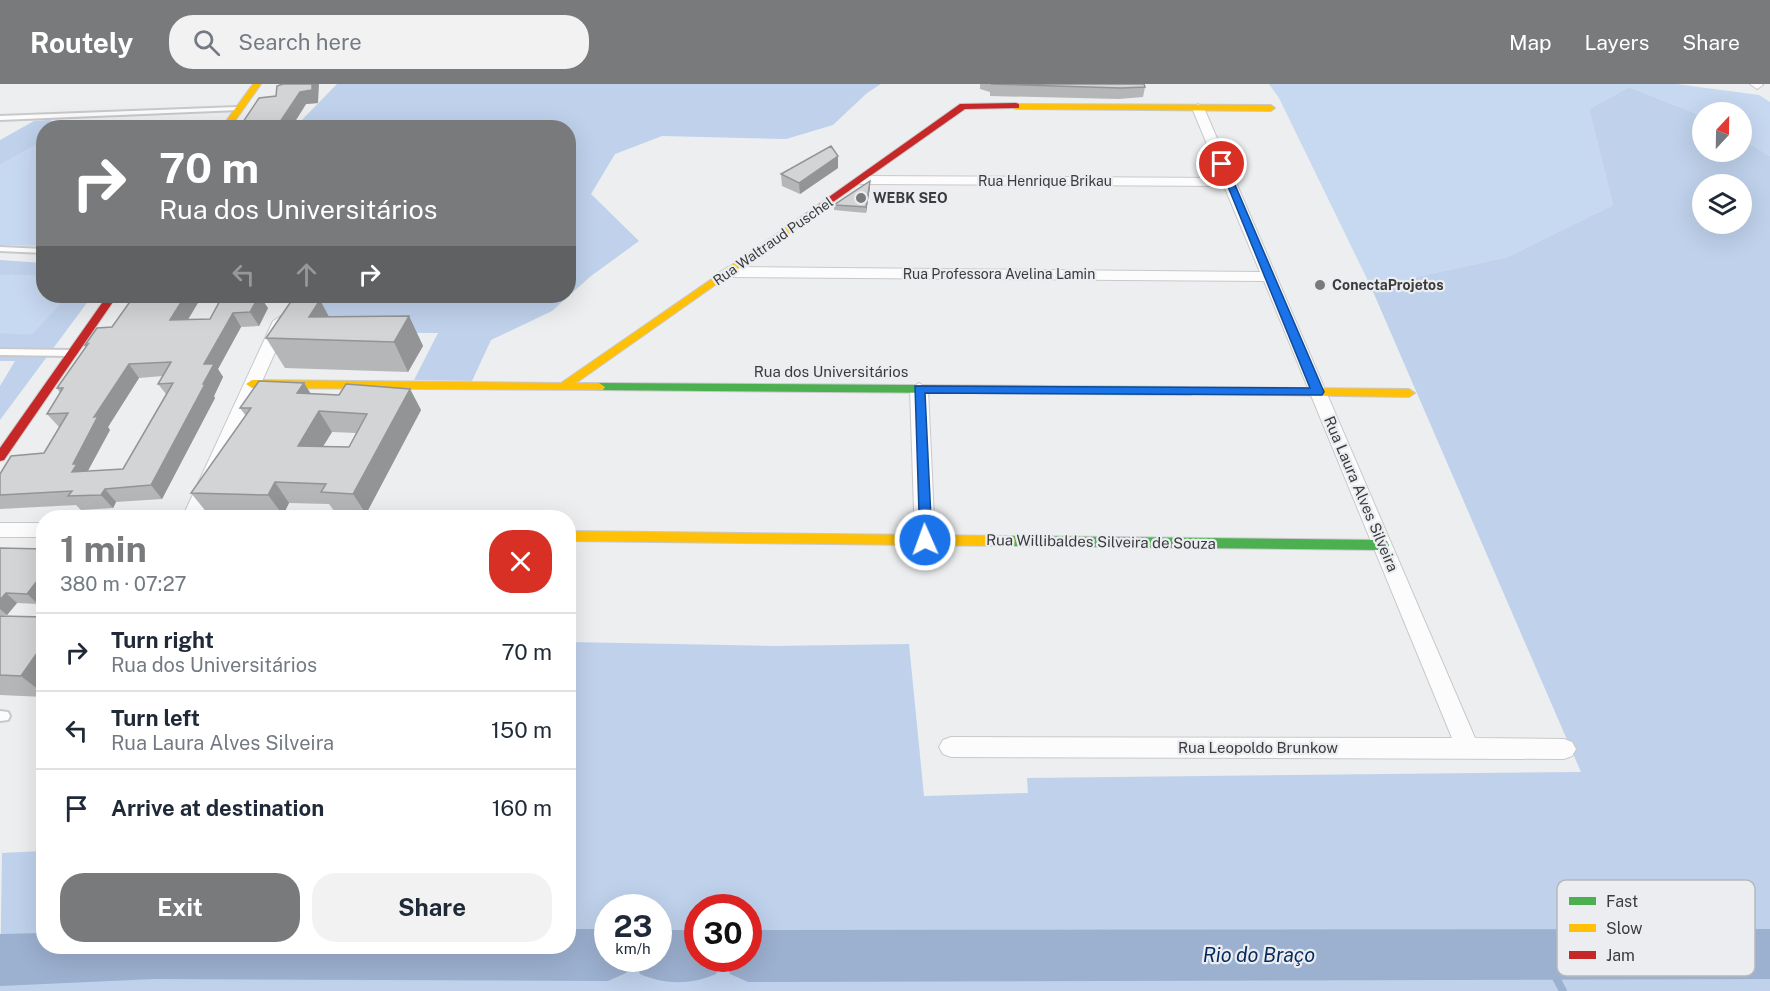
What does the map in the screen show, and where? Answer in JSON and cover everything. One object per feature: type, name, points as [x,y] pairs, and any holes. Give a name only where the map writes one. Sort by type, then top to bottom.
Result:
[{"type":"street","points":[[230,120],[257,84]]},
{"type":"street","name":"Rua Waltraud Puschel","points":[[564,386],[861,180],[963,106],[1271,108]]},
{"type":"street","name":"Rua Laura Alves Silveira","points":[[1198,108],[1468,748]]},
{"type":"street","name":"Rua Henrique Brikau","points":[[861,180],[1229,182]]},
{"type":"street","name":"Rua Professora Avelina Lamin","points":[[728,272],[1269,277]]},
{"type":"street","points":[[0,457],[107,303]]},
{"type":"street","points":[[195,510],[287,308]]},
{"type":"street","name":"Rua dos Universitários","points":[[252,384],[1409,393]]},
{"type":"street","points":[[919,389],[925,540]]},
{"type":"street","points":[[0,530],[36,531]]},
{"type":"street","name":"Rua Willibaldes Silveira de Souza","points":[[576,536],[1382,545]]},
{"type":"street","name":"Rua Leopoldo Brunkow","points":[[951,747],[1564,749]]},
{"type":"lane","points":[[0,118],[237,109]]},
{"type":"lane","points":[[0,249],[36,250]]},
{"type":"lane","points":[[0,352],[72,353]]},
{"type":"shaded area","points":[[337,84],[881,84],[867,93],[833,125],[786,139],[662,136],[615,154],[591,194],[639,241],[576,289],[576,120],[302,120]]},
{"type":"shaded area","points":[[1269,84],[1676,84],[1759,95],[1770,102],[1770,156],[1752,145],[1752,102],[1692,102],[1692,112],[1629,87],[1589,109],[1613,205],[1508,257],[1371,287],[1279,98]]},
{"type":"shaded area","points":[[1629,87],[1692,112],[1692,162],[1752,162],[1752,145],[1770,156],[1770,991],[0,991],[2,853],[36,851],[36,954],[576,954],[576,642],[774,646],[909,644],[924,796],[1028,793],[1027,778],[1581,772],[1371,287],[1508,257],[1613,205],[1589,109]]},
{"type":"shaded area","points":[[36,121],[36,145],[0,165],[0,140]]},
{"type":"shaded area","points":[[36,145],[36,246],[0,245],[0,165]]},
{"type":"shaded area","points":[[0,260],[36,263],[36,276],[0,275]]},
{"type":"shaded area","points":[[0,275],[36,276],[36,303],[61,303],[32,334],[0,333]]},
{"type":"shaded area","points":[[61,303],[87,303],[0,420],[0,386],[15,361],[0,361],[0,333],[32,334]]},
{"type":"shaded area","points":[[290,303],[561,303],[552,311],[491,340],[472,381],[414,380],[438,333],[375,330],[335,322]]},
{"type":"building","points":[[312,84],[312,90],[300,92],[281,120],[244,120],[259,98],[276,96],[277,86]]},
{"type":"building","points":[[991,84],[1144,84],[1145,87],[1121,88]]},
{"type":"building","points":[[831,146],[838,156],[799,183],[781,174]]},
{"type":"building","points":[[870,181],[866,207],[834,205]]},
{"type":"building","points":[[129,303],[181,303],[170,320],[210,319],[219,303],[255,303],[250,312],[233,313],[204,364],[214,364],[203,384],[205,384],[151,485],[105,489],[101,495],[68,496],[72,491],[0,495],[0,474],[11,456],[44,453],[68,413],[47,414],[63,388],[57,388],[97,328],[112,327]],"holes":[[[171,362],[158,384],[173,383],[123,469],[72,472],[77,464],[73,464],[98,416],[94,417],[129,364]]]},
{"type":"building","points":[[290,303],[318,303],[309,317],[409,316],[394,342],[266,338]]},
{"type":"building","points":[[259,381],[304,383],[297,393],[339,395],[346,384],[410,389],[353,494],[321,492],[326,484],[275,482],[268,495],[191,493],[251,408],[240,408]],"holes":[[[319,411],[367,414],[349,447],[298,446]]]},
{"type":"building","points":[[0,548],[36,549],[36,582],[27,594],[6,593],[0,600]]},
{"type":"building","points":[[0,616],[36,617],[36,654],[21,676],[0,675]]},
{"type":"waterway","name":"Rio do Braço","points":[[0,960],[154,954],[594,955]]},
{"type":"waterway","name":"Rio do Braço","points":[[762,956],[1557,954]]},
{"type":"waterway","name":"Rio do Braço","points":[[1755,954],[1770,954]]},
{"type":"waterway","points":[[1544,955],[1563,991]]},
{"type":"waterway","name":"Rio do Braço","points":[[672,956],[684,956]]},
{"type":"traffic: fast","points":[[599,387],[1191,391]]},
{"type":"traffic: fast","points":[[1008,541],[1382,545]]},
{"type":"traffic: slow","points":[[231,120],[257,84]]},
{"type":"traffic: slow","points":[[1016,106],[1271,108]]},
{"type":"traffic: slow","points":[[564,386],[803,219]]},
{"type":"traffic: slow","points":[[252,384],[599,387]]},
{"type":"traffic: slow","points":[[1191,391],[1409,393]]},
{"type":"traffic: slow","points":[[576,536],[1008,541]]},
{"type":"traffic: jam","points":[[803,219],[963,106],[1016,106]]},
{"type":"traffic: jam","points":[[0,457],[107,303]]},
{"type":"place","name":"WEBK SEO","points":[[861,198]]},
{"type":"place","name":"ConectaProjetos","points":[[1320,285]]},
{"type":"route","points":[[925,540],[919,389],[1318,392],[1222,164]]}]
